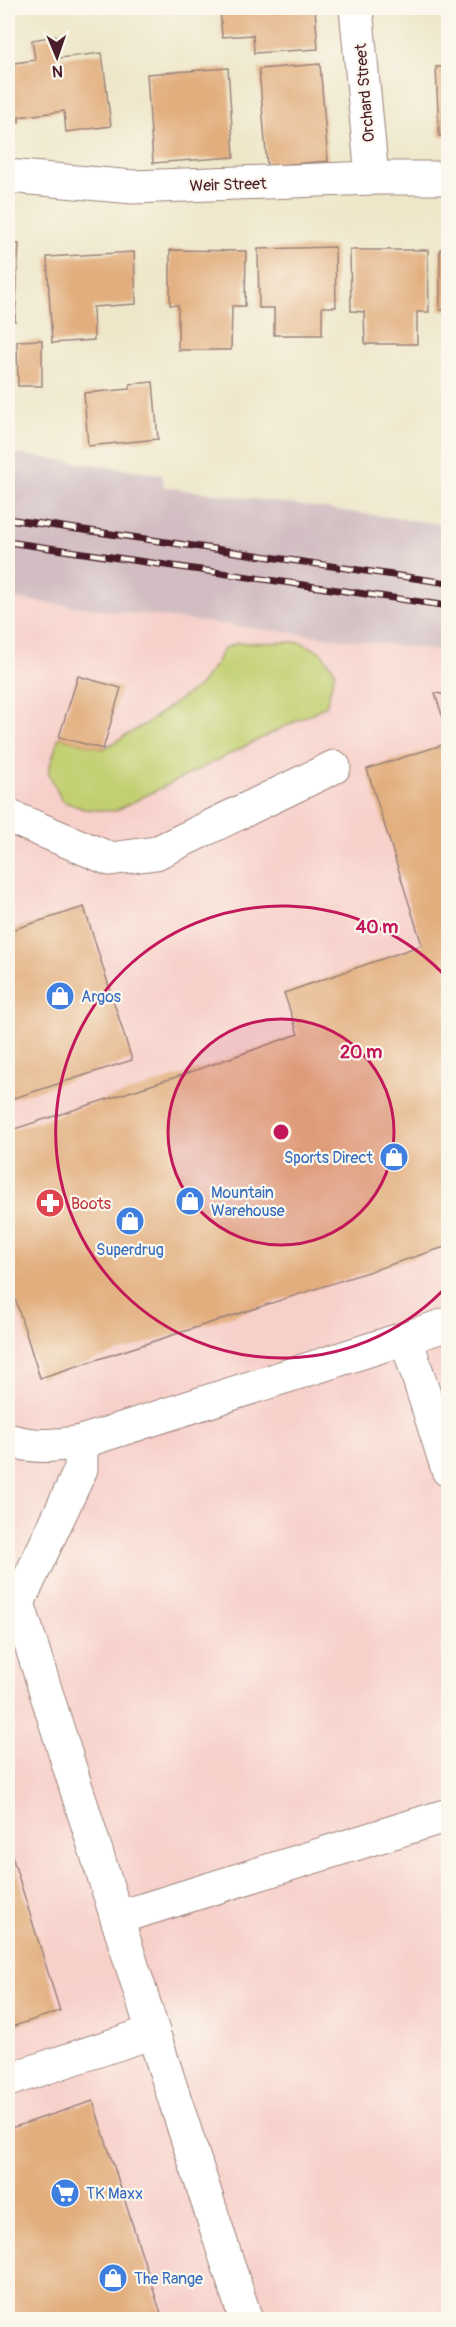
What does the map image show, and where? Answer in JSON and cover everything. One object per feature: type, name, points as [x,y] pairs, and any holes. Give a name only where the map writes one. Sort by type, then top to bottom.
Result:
[{"type":"street","name":"Orchard Street","points":[[356,8],[372,178]]},
{"type":"street","name":"Weir Street","points":[[8,176],[133,187],[372,178],[448,178]]},
{"type":"street","points":[[8,816],[110,860],[156,854],[334,767]]},
{"type":"street","points":[[8,1440],[26,1445],[49,1447],[81,1442],[448,1324]]},
{"type":"street","points":[[406,1338],[448,1470]]},
{"type":"street","points":[[81,1442],[81,1469],[13,1598],[246,2319]]},
{"type":"street","points":[[117,1918],[448,1815]]},
{"type":"street","points":[[8,2080],[153,2032]]},
{"type":"shaded area","points":[[8,453],[162,474],[164,487],[448,525],[448,652],[8,598]]},
{"type":"shaded area","points":[[8,598],[448,652],[448,2319],[8,2319]]},
{"type":"green space","points":[[300,642],[321,652],[335,671],[326,706],[115,811],[84,809],[62,801],[48,772],[59,737],[103,749],[142,726],[199,686],[217,662],[223,649],[237,643]]},
{"type":"building","points":[[220,8],[315,8],[318,49],[254,53],[253,35],[222,37]]},
{"type":"building","points":[[428,8],[448,8],[448,10],[428,12]]},
{"type":"building","points":[[56,36],[59,58],[102,53],[111,126],[66,132],[64,111],[19,117],[19,122],[8,123],[8,64],[35,60],[32,40]]},
{"type":"building","points":[[320,64],[328,161],[267,166],[259,69]]},
{"type":"building","points":[[436,67],[448,67],[448,136],[439,136]]},
{"type":"building","points":[[228,68],[234,157],[153,163],[147,74]]},
{"type":"building","points":[[8,243],[19,244],[15,321],[8,321]]},
{"type":"building","points":[[335,247],[336,307],[322,307],[322,335],[274,335],[274,308],[259,308],[258,249]]},
{"type":"building","points":[[440,249],[448,249],[448,310],[440,310]]},
{"type":"building","points":[[170,250],[246,251],[245,306],[232,306],[231,350],[178,350],[178,305],[170,305]]},
{"type":"building","points":[[350,250],[428,250],[429,312],[417,312],[417,344],[365,344],[364,312],[351,311]]},
{"type":"building","points":[[134,252],[136,304],[93,307],[94,340],[52,343],[47,257]]},
{"type":"building","points":[[42,340],[42,386],[18,386],[17,341]]},
{"type":"building","points":[[153,382],[158,439],[88,446],[84,393],[130,389],[130,384]]},
{"type":"building","points":[[78,676],[121,688],[103,749],[59,737]]},
{"type":"building","points":[[435,693],[448,695],[448,734]]},
{"type":"building","points":[[448,743],[448,1246],[40,1378],[8,1276],[8,1131],[182,1075],[298,1034],[284,993],[422,945],[367,769]]},
{"type":"building","name":"Argos","points":[[84,907],[132,1060],[8,1100],[8,931]]},
{"type":"building","points":[[8,1843],[60,2011],[8,2028]]},
{"type":"building","name":"TK Maxx","points":[[93,2101],[163,2320],[8,2320],[8,2129]]},
{"type":"railway","points":[[8,519],[448,583]]},
{"type":"railway","points":[[8,542],[448,606]]},
{"type":"place","name":"Argos","points":[[60,996]]},
{"type":"place","name":"Sports Direct","points":[[394,1157]]},
{"type":"place","name":"Mountain Warehouse","points":[[190,1201]]},
{"type":"place","name":"Boots","points":[[50,1203]]},
{"type":"place","name":"Superdrug","points":[[130,1221]]},
{"type":"place","name":"TK Maxx","points":[[65,2193]]},
{"type":"place","name":"The Range","points":[[113,2278]]}]
